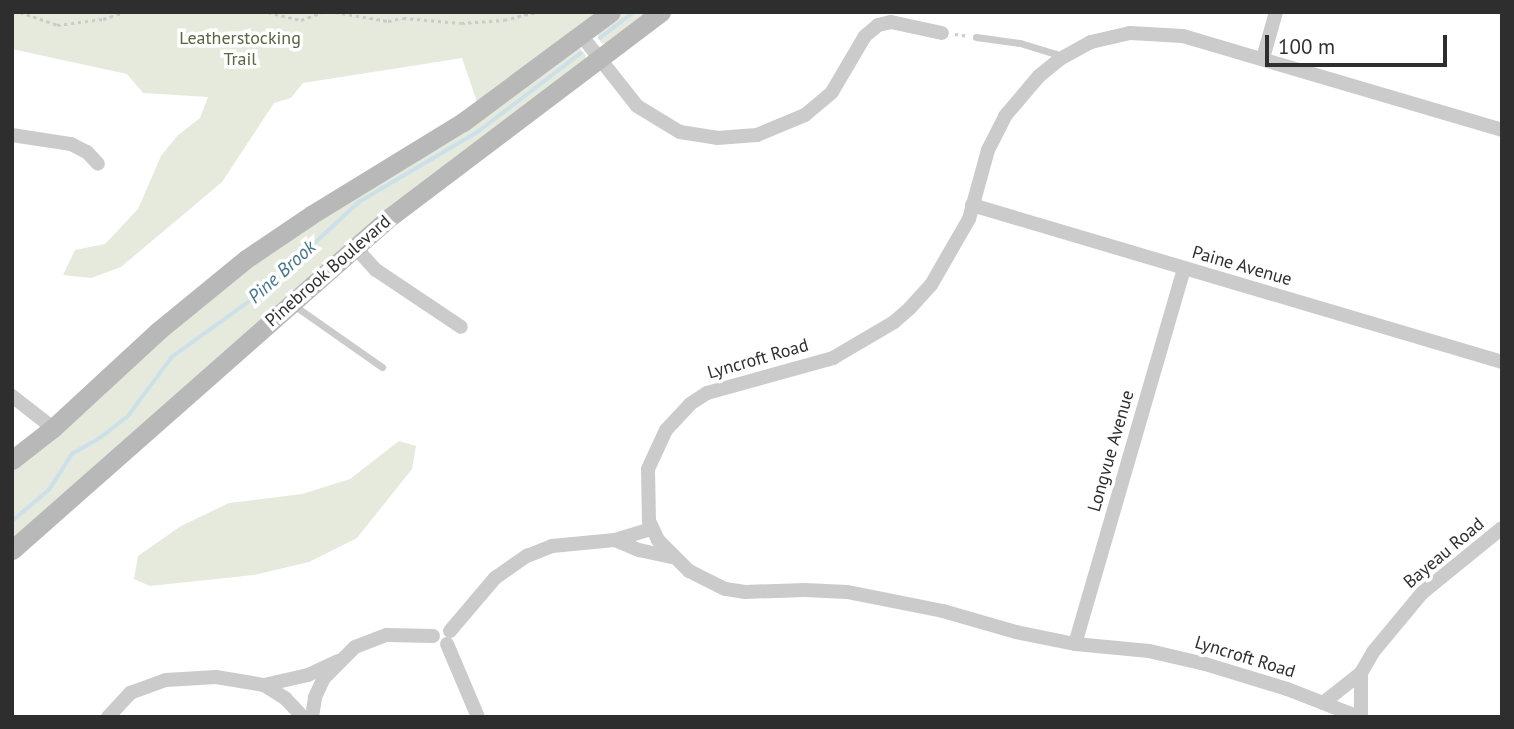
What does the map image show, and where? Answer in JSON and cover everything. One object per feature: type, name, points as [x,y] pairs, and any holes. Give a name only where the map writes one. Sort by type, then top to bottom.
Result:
[{"type":"street","points":[[12,460],[53,428],[158,331],[246,259],[311,215],[463,122],[611,12]]},
{"type":"street","name":"Pinebrook Boulevard","points":[[12,550],[355,247],[437,179],[661,12]]},
{"type":"street","points":[[1263,58],[1276,12]]},
{"type":"street","points":[[581,35],[637,106],[657,121],[702,138],[731,138],[757,135],[779,128],[813,109],[842,79],[865,36],[878,25],[891,22],[942,33]]},
{"type":"street","name":"Lyncroft Road","points":[[1360,717],[1205,664],[1149,651],[1075,644],[1016,632],[943,611],[847,592],[745,592],[725,589],[703,580],[672,557],[651,528],[648,469],[657,444],[690,404],[707,393],[833,358],[894,322],[931,285],[960,238],[988,150],[1004,116],[1021,94],[1060,59],[1091,42],[1141,33],[1183,36],[1502,130]]},
{"type":"street","points":[[12,135],[48,138],[71,144],[88,152],[98,164]]},
{"type":"street","name":"Paine Avenue","points":[[972,205],[1502,362]]},
{"type":"street","points":[[355,247],[376,270],[461,327]]},
{"type":"street","name":"Longvue Avenue","points":[[1075,644],[1184,269]]},
{"type":"street","points":[[12,396],[53,428]]},
{"type":"street","points":[[108,717],[130,693],[166,680],[216,677],[264,685],[308,675],[338,661],[363,642],[379,637],[433,636],[436,643],[449,637],[495,578],[527,556],[552,545],[615,540],[651,528]]},
{"type":"street","name":"Bayeau Road","points":[[1323,703],[1361,673],[1373,652],[1422,593],[1502,528]]},
{"type":"street","points":[[615,540],[639,550],[672,557]]},
{"type":"street","points":[[449,637],[478,717]]},
{"type":"street","points":[[312,717],[319,688],[338,661]]},
{"type":"street","points":[[1360,717],[1361,673]]},
{"type":"street","points":[[264,685],[285,698],[303,717]]},
{"type":"lane","points":[[976,37],[1020,43],[1056,54],[1060,59]]},
{"type":"lane","points":[[291,304],[382,367]]},
{"type":"path","points":[[20,12],[57,26],[103,19],[125,12]]},
{"type":"path","points":[[268,12],[301,20],[323,12]]},
{"type":"path","points":[[335,12],[388,21],[403,18],[461,23],[504,20],[535,12]]},
{"type":"path","points":[[942,33],[976,37]]},
{"type":"green space","name":"Leatherstocking Trail","points":[[12,12],[598,12],[477,102],[462,58],[303,83],[291,98],[274,103],[222,182],[121,267],[91,278],[63,275],[75,250],[105,244],[138,209],[161,156],[177,136],[200,118],[208,97],[143,93],[127,74],[12,49]]},
{"type":"green space","points":[[619,12],[650,12],[607,44],[601,43],[596,31]]},
{"type":"green space","points":[[579,47],[586,56],[584,62],[12,543],[12,468],[236,274]]},
{"type":"green space","points":[[399,441],[416,446],[412,469],[357,538],[309,562],[254,575],[150,586],[134,579],[138,556],[181,526],[229,503],[302,494],[350,479]]},
{"type":"waterway","name":"Pine Brook","points":[[600,38],[634,12]]},
{"type":"waterway","name":"Pine Brook","points":[[12,521],[49,490],[72,454],[100,438],[128,416],[172,357],[262,292],[359,202],[479,131],[581,53]]}]
